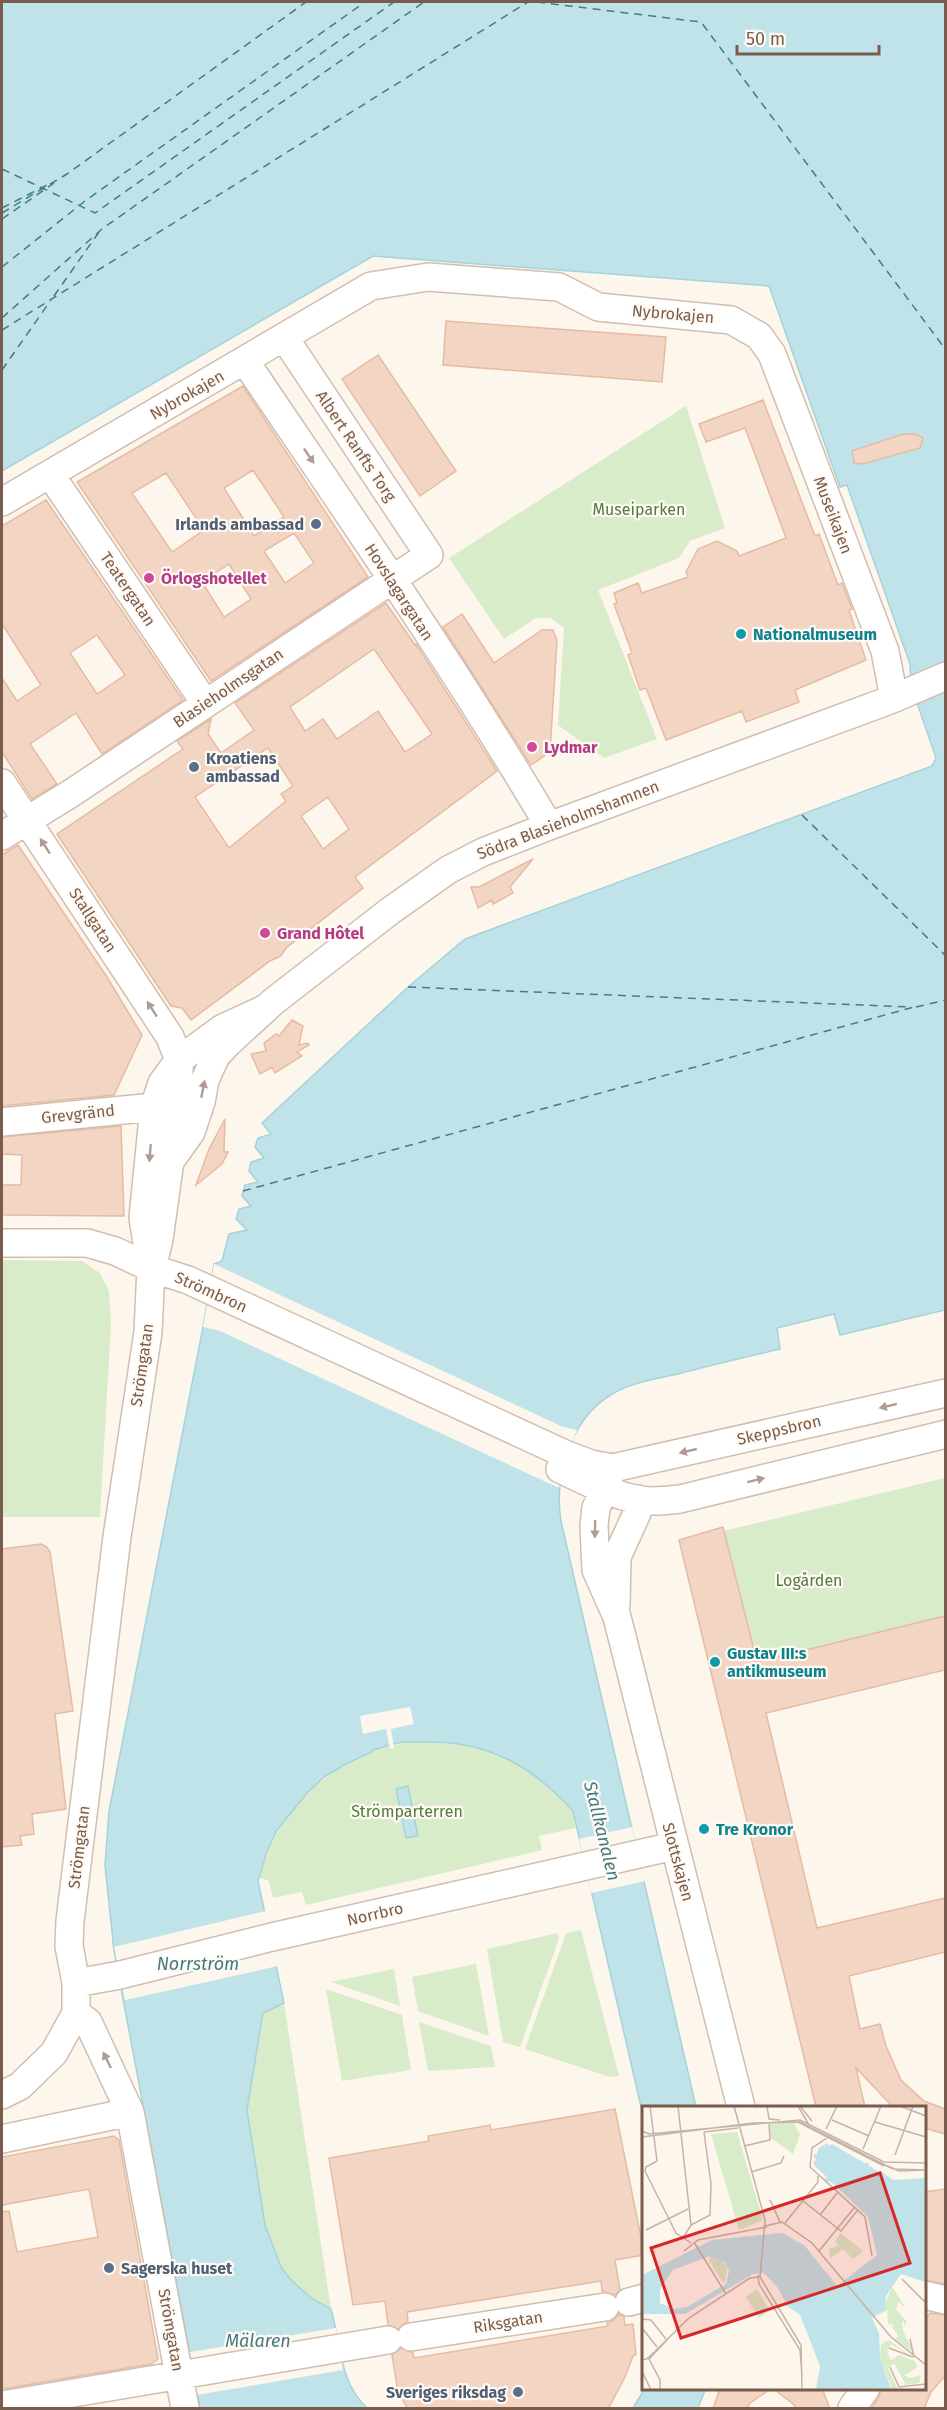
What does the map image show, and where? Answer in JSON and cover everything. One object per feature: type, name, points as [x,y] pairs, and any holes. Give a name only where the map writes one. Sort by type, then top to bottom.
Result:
[{"type":"street","name":"Nybrokajen","points":[[2,502],[246,361],[285,326],[348,279],[371,286],[428,277],[559,287],[598,307],[731,320],[759,336]]},
{"type":"street","name":"Albert Ranfts Torg","points":[[285,326],[429,555]]},
{"type":"street","name":"Museikajen","points":[[759,336],[772,354],[901,695]]},
{"type":"street","name":"Hovslagargatan","points":[[246,361],[391,579],[549,826]]},
{"type":"street","name":"Teatergatan","points":[[50,474],[206,703]]},
{"type":"street","name":"Blasieholmsgatan","points":[[2,836],[70,794],[429,555]]},
{"type":"street","name":"Södra Blasieholmshamnen","points":[[171,1160],[191,1132],[201,1102],[205,1080],[216,1056],[262,1011],[390,911],[448,870],[483,852],[549,826],[901,695],[945,675]]},
{"type":"street","name":"Stallgatan","points":[[2,783],[170,1037],[179,1060]]},
{"type":"street","name":"Södra Blasieholmshamnen","points":[[151,1269],[143,1218],[154,1107],[162,1083],[179,1060],[223,1028],[262,1011]]},
{"type":"street","name":"Södra Blasieholmshamnen","points":[[151,1269],[159,1239],[171,1160],[178,1097],[179,1060]]},
{"type":"street","name":"Grevgränd","points":[[2,1122],[154,1107]]},
{"type":"street","name":"Strömbron","points":[[2,1243],[87,1243],[115,1251],[151,1269],[188,1280],[207,1298],[588,1469]]},
{"type":"street","name":"Strömgatan","points":[[151,1269],[148,1332],[117,1537],[70,1921],[69,1946],[76,1983],[76,2013],[88,2022],[130,2112],[186,2375],[185,2409]]},
{"type":"street","name":"Skeppsbron","points":[[588,1469],[945,1393]]},
{"type":"street","points":[[588,1469],[629,1485],[638,1499],[653,1501],[680,1499],[945,1434]]},
{"type":"street","name":"Slottskajen","points":[[588,1469],[596,1508],[594,1525],[596,1570],[617,1617],[741,2106]]},
{"type":"street","name":"Slottskajen","points":[[617,1617],[617,1557],[637,1513],[638,1499]]},
{"type":"street","name":"Norrbro","points":[[76,1983],[120,1975],[674,1846]]},
{"type":"street","points":[[2,2095],[20,2086],[41,2067],[61,2044],[76,2013]]},
{"type":"street","points":[[2,2076],[41,2067]]},
{"type":"street","points":[[2,2139],[130,2112]]},
{"type":"street","name":"Riksgatan","points":[[2,2405],[339,2348],[620,2304]]},
{"type":"street","points":[[839,2389],[850,2409],[866,2389]]},
{"type":"green space","name":"Museiparken","points":[[686,406],[725,528],[690,541],[679,558],[598,590],[657,739],[604,758],[558,725],[564,628],[551,618],[536,618],[504,639],[449,558]]},
{"type":"green space","points":[[2,1260],[82,1261],[100,1273],[109,1291],[111,1324],[100,1517],[2,1517]]},
{"type":"green space","name":"Logården","points":[[945,1478],[945,1616],[757,1662],[723,1531]]},
{"type":"green space","name":"Strömparterren","points":[[411,1741],[464,1745],[491,1752],[512,1761],[551,1787],[573,1811],[576,1828],[539,1836],[542,1850],[306,1905],[302,1892],[273,1898],[269,1881],[260,1878],[276,1835],[299,1801],[330,1774],[372,1753],[372,1750]]},
{"type":"green space","points":[[581,1930],[619,2076],[610,2077],[525,2049],[565,1936],[567,1933]]},
{"type":"green space","points":[[558,1933],[559,1939],[520,2047],[503,2042],[487,1949]]},
{"type":"green space","points":[[476,1964],[489,2036],[418,2011],[412,1977]]},
{"type":"green space","points":[[394,1969],[400,2006],[331,1982]]},
{"type":"green space","points":[[326,1989],[402,2015],[411,2070],[342,2081]]},
{"type":"green space","points":[[284,2003],[331,2309],[311,2298],[290,2279],[281,2267],[265,2225],[247,2110],[264,2013]]},
{"type":"green space","points":[[419,2022],[491,2046],[495,2067],[428,2071]]},
{"type":"water","points":[[2,2],[945,2],[945,1310],[840,1335],[834,1314],[777,1328],[780,1349],[642,1382],[609,1396],[584,1420],[567,1452],[560,1487],[561,1521],[696,2106],[642,2106],[642,2111],[573,1811],[549,1787],[524,1768],[496,1754],[464,1745],[436,1742],[396,1743],[373,1750],[324,1777],[307,1793],[277,1830],[258,1881],[284,2003],[263,2013],[247,2110],[265,2225],[281,2267],[290,2279],[311,2298],[331,2309],[346,2374],[358,2398],[367,2408],[200,2408],[114,1951],[105,1865],[109,1811],[214,1264],[222,1261],[229,1234],[247,1230],[236,1219],[239,1209],[251,1206],[242,1196],[245,1185],[258,1182],[249,1171],[251,1162],[264,1158],[255,1147],[258,1138],[271,1134],[262,1123],[408,987],[465,939],[932,766],[936,758],[915,697],[910,664],[847,485],[840,487],[769,286],[373,256],[2,471]]},
{"type":"water","points":[[408,1786],[418,1836],[406,1838],[396,1789]]},
{"type":"water","points":[[644,2389],[706,2389],[698,2408],[633,2408]]},
{"type":"pier","points":[[214,1264],[561,1426],[577,1430],[567,1455],[559,1488],[220,1331],[203,1327]]},
{"type":"pier","points":[[410,1707],[414,1724],[391,1729],[394,1748],[390,1749],[386,1729],[363,1734],[360,1716]]},
{"type":"pier","points":[[632,1827],[645,1881],[591,1893],[579,1839]]},
{"type":"pier","points":[[266,1911],[278,1966],[125,2000],[114,1947]]},
{"type":"pier","points":[[336,2328],[343,2370],[197,2395],[190,2352]]},
{"type":"building","points":[[446,321],[666,337],[662,382],[443,365]]},
{"type":"building","points":[[378,355],[456,471],[420,496],[342,379]]},
{"type":"building","points":[[243,386],[368,577],[211,681],[77,482]],"holes":[[[253,470],[284,517],[254,536],[224,488]],[[166,473],[204,530],[172,552],[132,493]],[[294,533],[314,563],[285,583],[264,551]],[[229,564],[251,599],[224,617],[202,582]]]},
{"type":"building","name":"Nationalmuseum","points":[[763,400],[815,536],[819,534],[838,585],[842,583],[852,609],[849,610],[866,660],[795,690],[799,702],[746,722],[742,711],[666,740],[646,688],[640,690],[628,655],[632,653],[614,604],[617,603],[614,593],[638,583],[642,593],[688,577],[686,572],[698,549],[717,541],[737,551],[739,556],[786,538],[745,428],[706,442],[699,424]]},
{"type":"building","points":[[903,434],[915,434],[923,438],[920,448],[863,464],[854,463],[852,451]]},
{"type":"building","points":[[46,500],[183,700],[102,754],[76,713],[30,744],[57,784],[32,799],[2,752],[2,678],[17,701],[41,685],[2,624],[2,526]],"holes":[[[97,635],[125,675],[97,694],[70,653]]]},
{"type":"building","points":[[386,603],[416,644],[497,771],[355,877],[363,888],[286,948],[281,956],[270,961],[191,1020],[182,1008],[171,1006],[57,834],[183,749],[177,741],[211,719],[208,734],[221,753],[254,730],[235,703]],"holes":[[[374,649],[432,734],[405,752],[378,711],[337,739],[323,719],[305,731],[290,707]],[[268,748],[293,786],[281,794],[286,801],[229,848],[195,797]],[[328,797],[349,829],[323,849],[301,816]]]},
{"type":"building","points":[[462,614],[494,663],[542,630],[553,630],[557,640],[550,752],[531,765],[443,627]]},
{"type":"building","points":[[18,845],[107,977],[142,1035],[114,1095],[2,1106],[2,855]]},
{"type":"building","points":[[533,859],[510,887],[513,893],[493,904],[492,900],[478,908],[471,887],[479,887]]},
{"type":"building","points":[[292,1020],[303,1026],[299,1045],[308,1043],[309,1045],[297,1052],[302,1056],[275,1073],[272,1067],[260,1074],[251,1054],[266,1051],[264,1043],[276,1034],[279,1036]]},
{"type":"building","points":[[225,1119],[224,1152],[228,1152],[222,1164],[196,1185],[209,1149]]},
{"type":"building","points":[[121,1126],[124,1216],[2,1215],[2,1185],[21,1185],[22,1155],[2,1154],[2,1137]]},
{"type":"building","points":[[723,1527],[757,1662],[945,1616],[945,1670],[766,1713],[817,1928],[945,1898],[945,1952],[849,1976],[860,2029],[880,2024],[886,2046],[901,2080],[924,2101],[945,2109],[945,2134],[926,2129],[926,2106],[892,2106],[856,2068],[865,2106],[816,2106],[679,1540]]},
{"type":"building","points":[[41,1544],[50,1552],[73,1711],[55,1714],[66,1809],[32,1814],[34,1834],[20,1836],[22,1845],[2,1847],[2,1549]]},
{"type":"building","points":[[615,2109],[642,2242],[642,2255],[615,2260],[620,2290],[615,2295],[602,2291],[601,2281],[407,2312],[408,2321],[398,2329],[388,2325],[385,2301],[353,2305],[329,2158],[429,2141],[428,2136],[490,2125],[491,2130]]},
{"type":"building","points":[[114,2136],[119,2140],[158,2359],[151,2364],[2,2389],[2,2212],[9,2211],[17,2252],[98,2237],[89,2189],[2,2205],[2,2157]]},
{"type":"building","points":[[945,2189],[945,2284],[926,2280],[926,2192]]},
{"type":"building","points":[[930,2313],[945,2315],[945,2376],[931,2392],[924,2409],[871,2409],[879,2397],[881,2389],[926,2389],[926,2318]]},
{"type":"building","points":[[619,2314],[624,2317],[625,2325],[633,2324],[636,2355],[633,2356],[608,2409],[408,2409],[398,2392],[392,2355],[401,2348],[413,2353],[414,2358],[608,2326],[607,2323]]},
{"type":"building","points":[[720,2389],[771,2389],[750,2403],[746,2409],[713,2409]]},
{"type":"building","points":[[773,2389],[822,2389],[830,2409],[797,2409]]},
{"type":"ferry route","points":[[2,213],[67,174],[306,2]]},
{"type":"ferry route","points":[[2,267],[85,201],[365,2]]},
{"type":"ferry route","points":[[2,169],[95,213],[394,2]]},
{"type":"ferry route","points":[[2,318],[102,229],[424,2]]},
{"type":"ferry route","points":[[2,330],[528,2]]},
{"type":"ferry route","points":[[537,2],[701,22],[946,350]]},
{"type":"ferry route","points":[[2,208],[51,183]]},
{"type":"ferry route","points":[[2,219],[54,183]]},
{"type":"ferry route","points":[[54,296],[99,232]]},
{"type":"ferry route","points":[[2,370],[51,300]]},
{"type":"ferry route","points":[[802,815],[946,956]]},
{"type":"ferry route","points":[[408,987],[911,1007]]},
{"type":"ferry route","points":[[916,1007],[946,1000]]},
{"type":"ferry route","points":[[243,1191],[914,1007]]},
{"type":"place","name":"Irlands ambassad","points":[[316,524]]},
{"type":"place","name":"Örlogshotellet","points":[[149,578]]},
{"type":"place","name":"Nationalmuseum","points":[[741,634]]},
{"type":"place","name":"Lydmar","points":[[532,747]]},
{"type":"place","name":"Kroatiens ambassad","points":[[194,767]]},
{"type":"place","name":"Grand Hôtel","points":[[265,933]]},
{"type":"place","name":"Gustav III:s antikmuseum","points":[[715,1662]]},
{"type":"place","name":"Tre Kronor","points":[[704,1829]]},
{"type":"place","name":"Sagerska huset","points":[[109,2268]]},
{"type":"place","name":"Sveriges riksdag","points":[[518,2392]]},
{"type":"water label","name":"Stallkanalen","points":[[602,1831]]},
{"type":"water label","name":"Norrström","points":[[198,1964]]},
{"type":"water label","name":"Mälaren","points":[[258,2341]]}]
